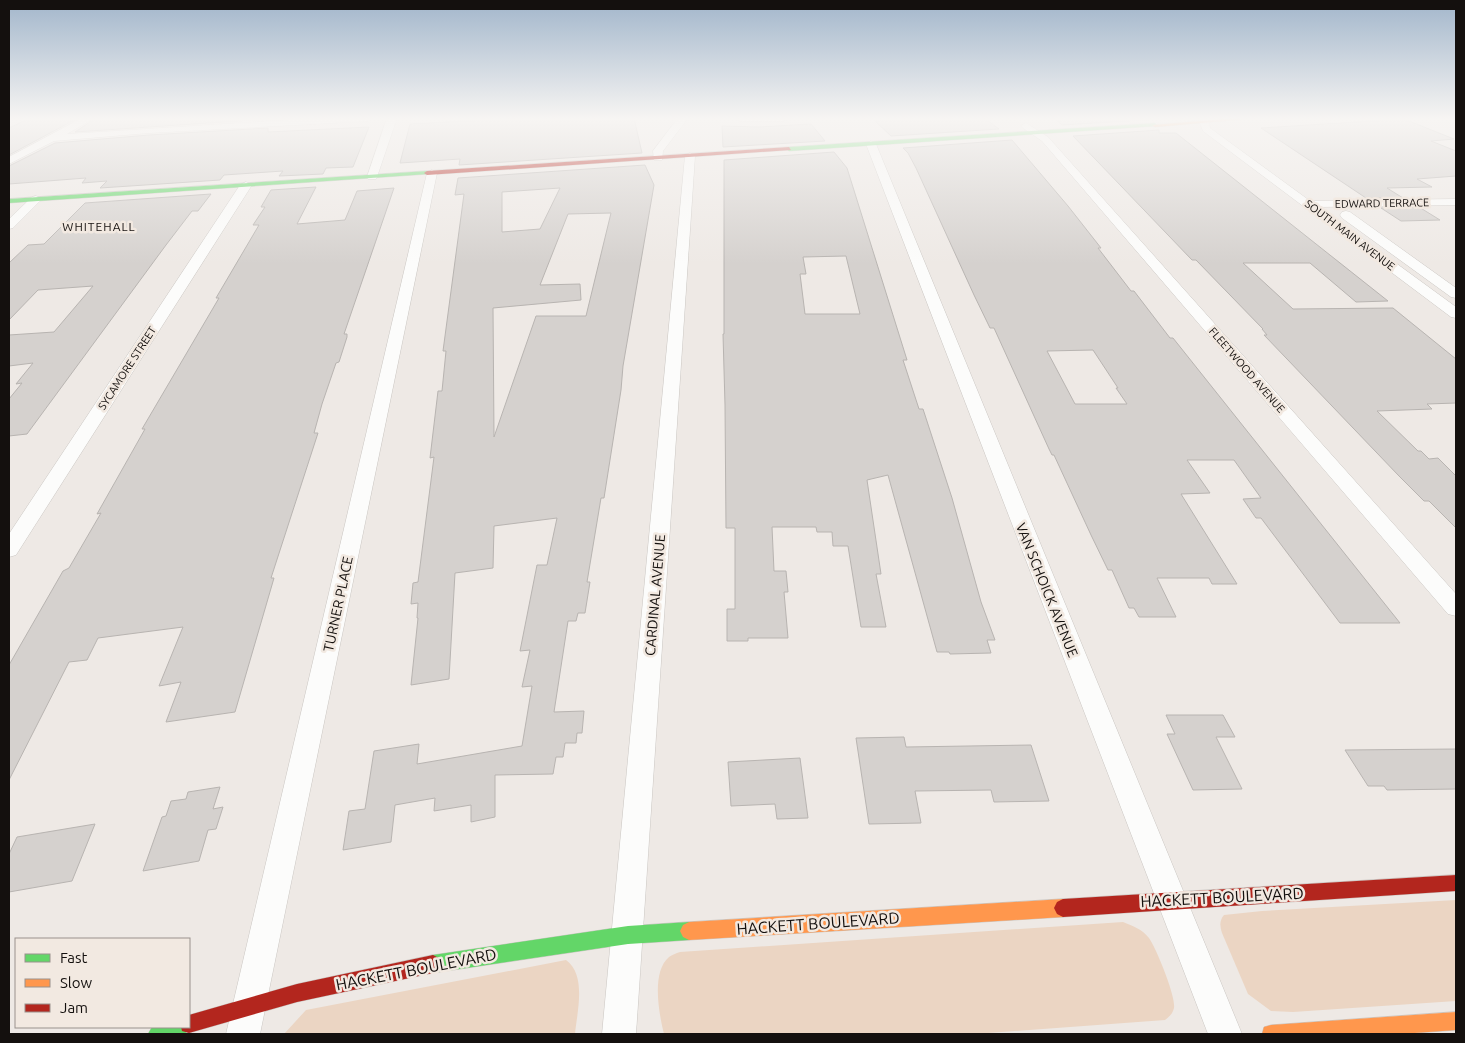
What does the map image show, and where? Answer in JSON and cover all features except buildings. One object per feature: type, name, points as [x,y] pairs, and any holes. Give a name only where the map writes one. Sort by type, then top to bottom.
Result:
[{"type":"street","points":[[372,177],[376,167]]},
{"type":"street","points":[[9,201],[527,167]]},
{"type":"street","name":"CARDINAL AVENUE","points":[[620,1034],[689,167]]},
{"type":"street","name":"VAN SCHOICK AVENUE","points":[[880,167],[1225,1034]]},
{"type":"street","name":"FLEETWOOD AVENUE","points":[[1063,167],[1456,608]]},
{"type":"street","name":"SOUTH MAIN AVENUE","points":[[1257,167],[1454,311]]},
{"type":"street","name":"TURNER PLACE","points":[[243,1034],[432,173]]},
{"type":"street","name":"SYCAMORE STREET","points":[[9,550],[246,185]]},
{"type":"street","name":"SOUTH MAIN AVENUE","points":[[1313,192],[1456,294]]},
{"type":"street","points":[[9,225],[36,199]]},
{"type":"street","name":"EDWARD TERRACE","points":[[1308,204],[1456,202]]},
{"type":"street","name":"HACKETT BOULEVARD","points":[[190,1024],[251,1004],[389,972],[514,950],[628,935],[1456,883]]},
{"type":"street","points":[[1271,1034],[1456,1021]]},
{"type":"street","points":[[157,1034],[177,1028]]},
{"type":"shaded area","points":[[1456,900],[1456,1001],[1293,1012],[1271,1011],[1248,994],[1220,926],[1224,915],[1262,911]]},
{"type":"shaded area","points":[[1123,922],[1137,928],[1149,938],[1161,961],[1174,1002],[1173,1011],[1165,1020],[975,1034],[664,1034],[660,1016],[658,983],[663,964],[669,957],[680,952]]},
{"type":"shaded area","points":[[566,960],[577,975],[579,984],[579,1005],[575,1034],[284,1034],[306,1010]]},
{"type":"traffic: fast","points":[[9,201],[427,173]]},
{"type":"traffic: fast","points":[[433,964],[628,935],[689,931]]},
{"type":"traffic: fast","points":[[157,1034],[177,1028]]},
{"type":"traffic: slow","points":[[689,931],[1063,908]]},
{"type":"traffic: slow","points":[[1271,1034],[1456,1021]]},
{"type":"traffic: jam","points":[[427,173],[522,167]]},
{"type":"traffic: jam","points":[[1063,908],[1456,883]]},
{"type":"traffic: jam","points":[[190,1024],[297,993],[433,964]]},
{"type":"district","name":"WHITEHALL","points":[[99,227]]}]
